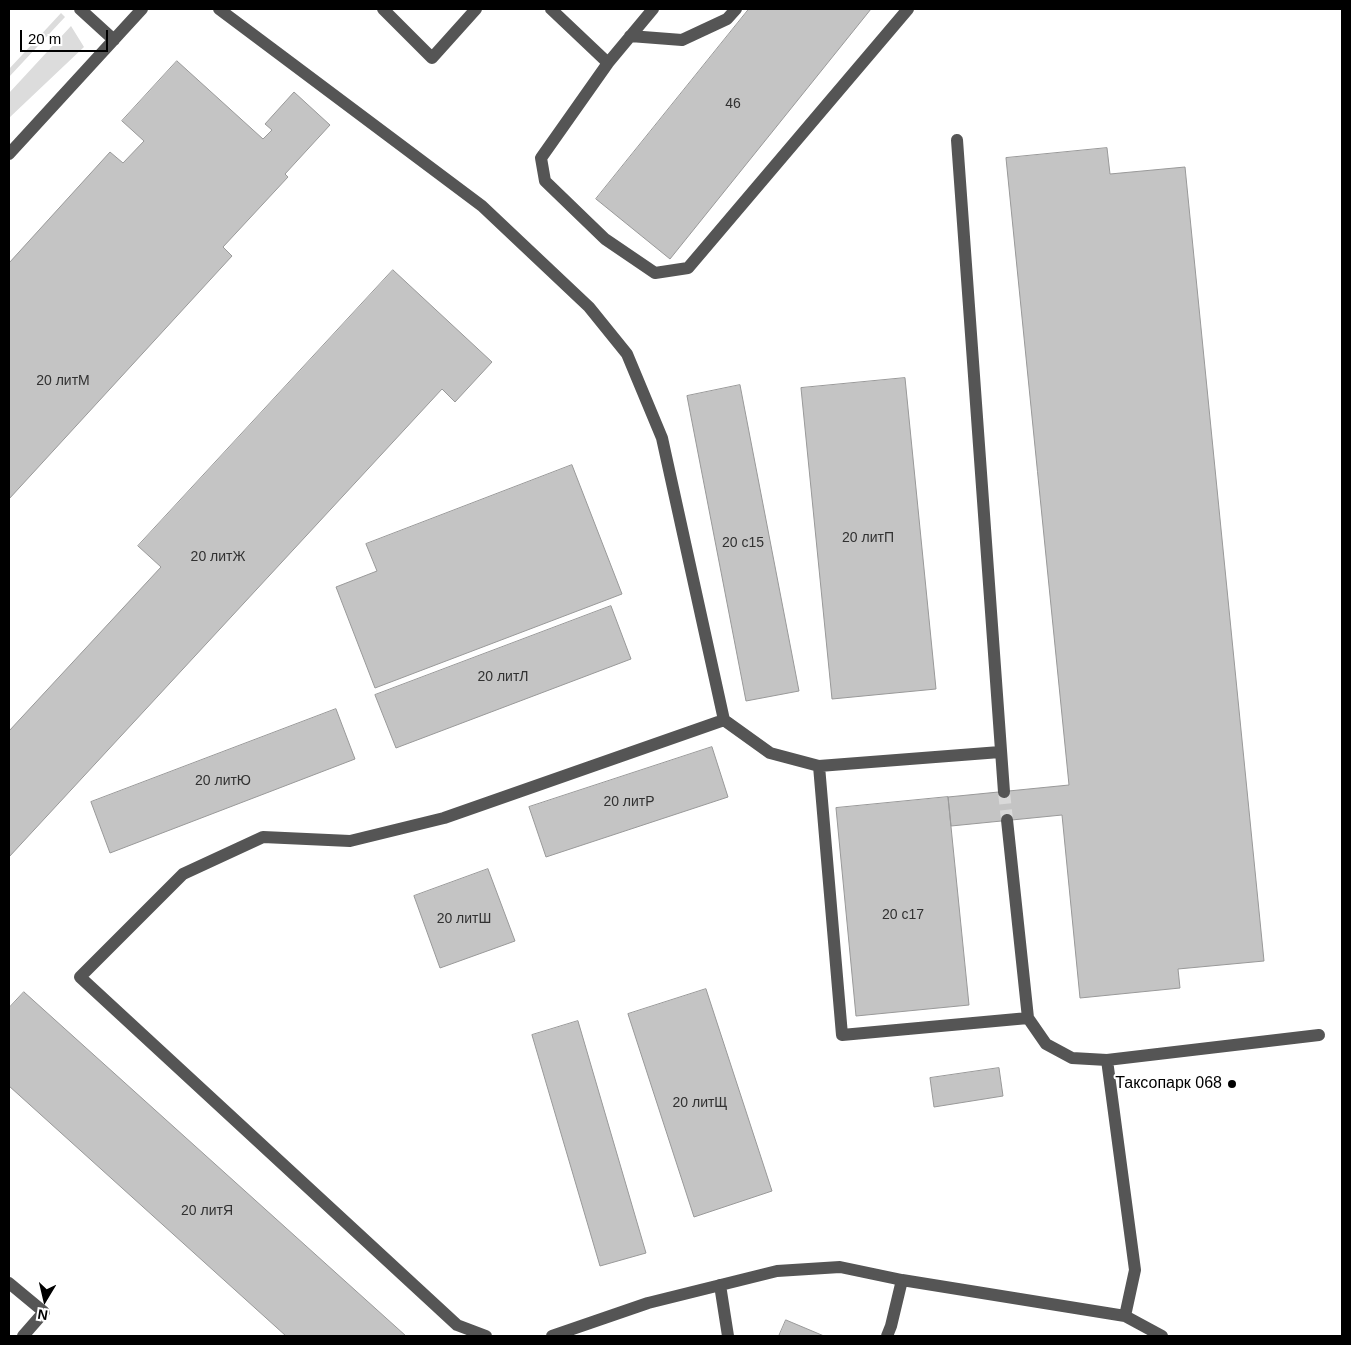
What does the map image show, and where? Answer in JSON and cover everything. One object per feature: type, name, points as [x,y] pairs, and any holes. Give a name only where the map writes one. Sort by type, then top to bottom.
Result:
[{"type":"street","points":[[80,9],[114,40]]},
{"type":"street","points":[[9,154],[142,9]]},
{"type":"street","points":[[219,9],[482,206],[589,307],[627,354],[662,438],[724,720],[770,753],[819,766],[1000,752]]},
{"type":"street","points":[[383,9],[432,58],[476,9]]},
{"type":"street","points":[[551,9],[608,63]]},
{"type":"street","points":[[653,9],[608,63],[541,158],[545,181],[605,239],[655,273],[688,268],[908,9]]},
{"type":"street","points":[[630,36],[682,40],[727,19],[736,9]]},
{"type":"street","points":[[957,140],[1004,792]]},
{"type":"street","points":[[486,1336],[458,1325],[80,977],[183,874],[263,837],[350,841],[444,818],[724,720]]},
{"type":"street","points":[[819,766],[842,1035],[1028,1018]]},
{"type":"street","points":[[1008,820],[1028,1018],[1046,1044],[1072,1058],[1107,1060],[1319,1035]]},
{"type":"street","points":[[1107,1060],[1135,1270],[1125,1316]]},
{"type":"street","points":[[552,1336],[648,1303],[777,1271],[840,1267],[902,1280],[1125,1316],[1162,1336]]},
{"type":"street","points":[[887,1336],[902,1280]]},
{"type":"street","points":[[9,1283],[44,1312],[23,1336]]},
{"type":"street","points":[[720,1285],[728,1336]]},
{"type":"shaded area","points":[[61,13],[65,17],[9,77],[9,69]]},
{"type":"shaded area","points":[[71,26],[84,47],[9,118],[9,93]]},
{"type":"building","points":[[749,9],[871,9],[670,259],[596,199]]},
{"type":"building","points":[[177,61],[263,139],[272,130],[265,124],[294,92],[330,125],[285,174],[288,177],[223,247],[232,256],[9,499],[9,263],[110,152],[123,163],[144,141],[122,121]]},
{"type":"building","points":[[1107,148],[1110,174],[1185,167],[1264,961],[1178,969],[1180,988],[1080,998],[1062,815],[951,826],[948,797],[1069,785],[1006,158]]},
{"type":"building","points":[[393,270],[492,362],[455,402],[442,389],[9,857],[9,731],[161,567],[138,546]]},
{"type":"building","points":[[905,378],[936,689],[832,699],[801,388]]},
{"type":"building","points":[[740,385],[799,691],[746,701],[687,396]]},
{"type":"building","points":[[572,465],[622,594],[375,688],[336,587],[377,571],[366,544]]},
{"type":"building","points":[[611,606],[631,659],[396,748],[375,695]]},
{"type":"building","points":[[336,709],[355,759],[110,853],[91,802]]},
{"type":"building","points":[[712,747],[728,797],[546,857],[529,807]]},
{"type":"building","points":[[948,797],[969,1005],[856,1016],[836,808]]},
{"type":"building","points":[[488,869],[515,941],[440,968],[414,896]]},
{"type":"building","points":[[706,989],[772,1191],[694,1217],[628,1014]]},
{"type":"building","points":[[24,992],[406,1336],[286,1336],[9,1086],[9,1008]]},
{"type":"building","points":[[578,1021],[646,1253],[600,1266],[532,1035]]},
{"type":"building","points":[[999,1068],[1003,1096],[934,1107],[930,1078]]},
{"type":"building","points":[[786,1320],[824,1336],[779,1336]]},
{"type":"tunnel","points":[[1004,792],[1007,820]]},
{"type":"place","name":"Таксопарк 068","points":[[1232,1084]]}]
